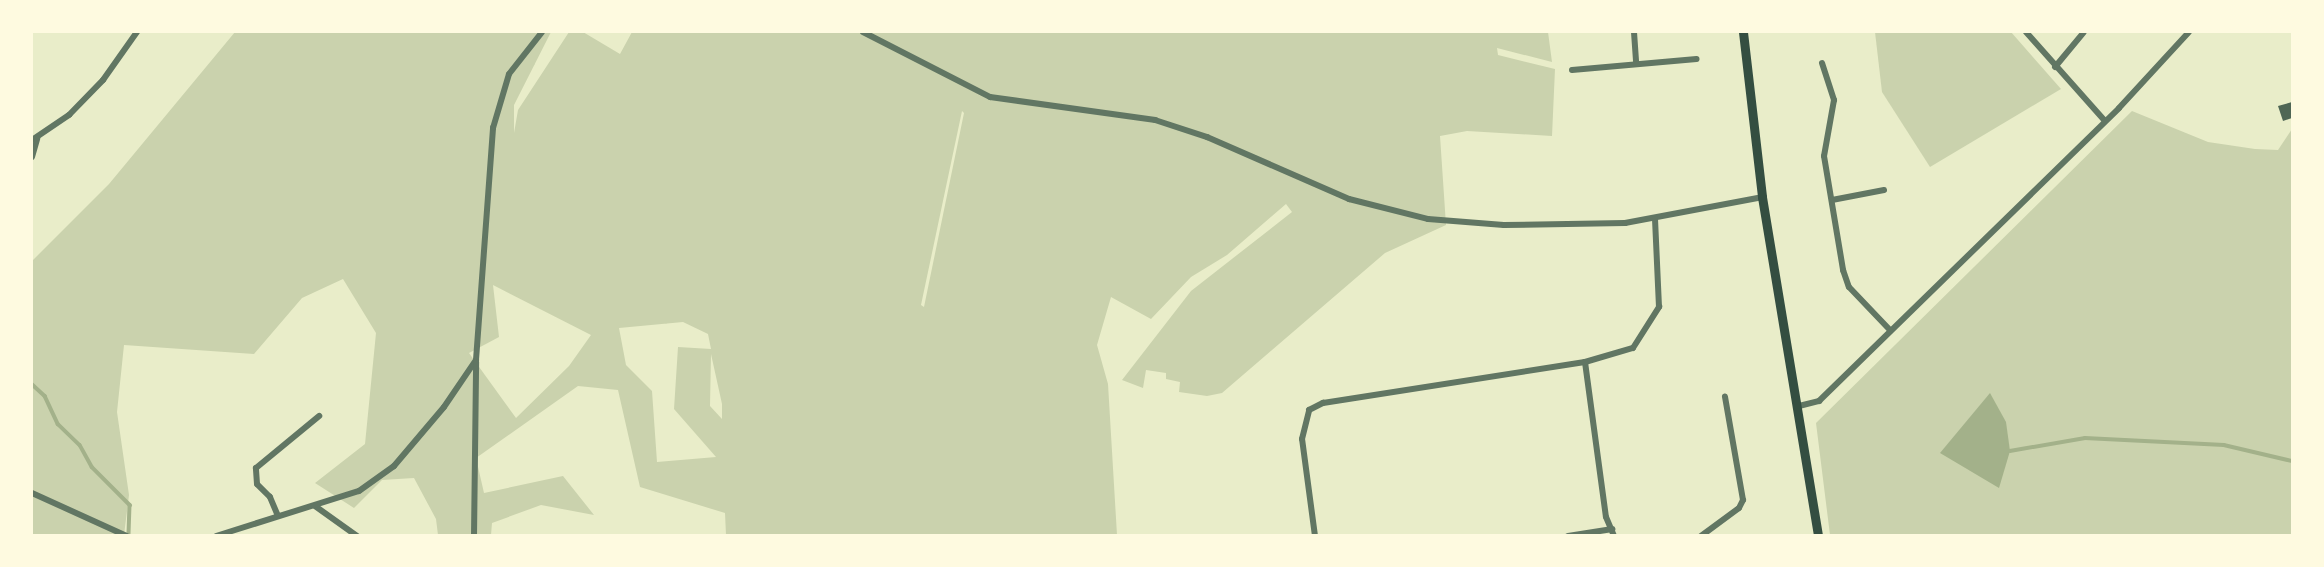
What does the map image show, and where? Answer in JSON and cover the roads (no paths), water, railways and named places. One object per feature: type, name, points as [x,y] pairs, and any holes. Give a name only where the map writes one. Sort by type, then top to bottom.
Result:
[{"type":"main road","points":[[1743,32],[1762,197],[1799,406],[1818,536]]},
{"type":"street","points":[[32,157],[34,139],[69,115],[103,80],[137,32]]},
{"type":"street","points":[[474,536],[476,360],[492,128],[509,74],[541,32]]},
{"type":"street","points":[[863,32],[990,97],[1155,120],[1208,137],[1349,199],[1428,219],[1504,225],[1655,219],[1762,197]]},
{"type":"street","points":[[1634,32],[1636,63]]},
{"type":"street","points":[[2025,32],[2105,121]]},
{"type":"street","points":[[2055,67],[2084,32]]},
{"type":"street","points":[[1799,406],[1819,401],[2105,121],[2189,32]]},
{"type":"street","points":[[1572,70],[1697,59]]},
{"type":"street","points":[[1822,63],[1834,100],[1825,156],[1849,287],[1889,330]]},
{"type":"street","points":[[1832,200],[1884,190]]},
{"type":"street","points":[[1315,536],[1302,439],[1309,410],[1323,403],[1585,362],[1633,348],[1653,321],[1660,286],[1655,219]]},
{"type":"street","points":[[216,536],[359,491],[394,466],[444,407],[476,360]]},
{"type":"street","points":[[1568,536],[1613,532],[1585,362]]},
{"type":"street","points":[[1701,536],[1739,508],[1743,500],[1725,397]]},
{"type":"street","points":[[278,516],[270,497],[257,484],[256,468],[319,416]]},
{"type":"street","points":[[32,493],[127,536]]},
{"type":"street","points":[[316,506],[357,536]]},
{"type":"waterway","points":[[32,384],[45,396],[58,424],[80,445],[92,467],[130,505],[129,536]]},
{"type":"waterway","points":[[2010,451],[2085,438],[2224,445],[2292,461]]}]
